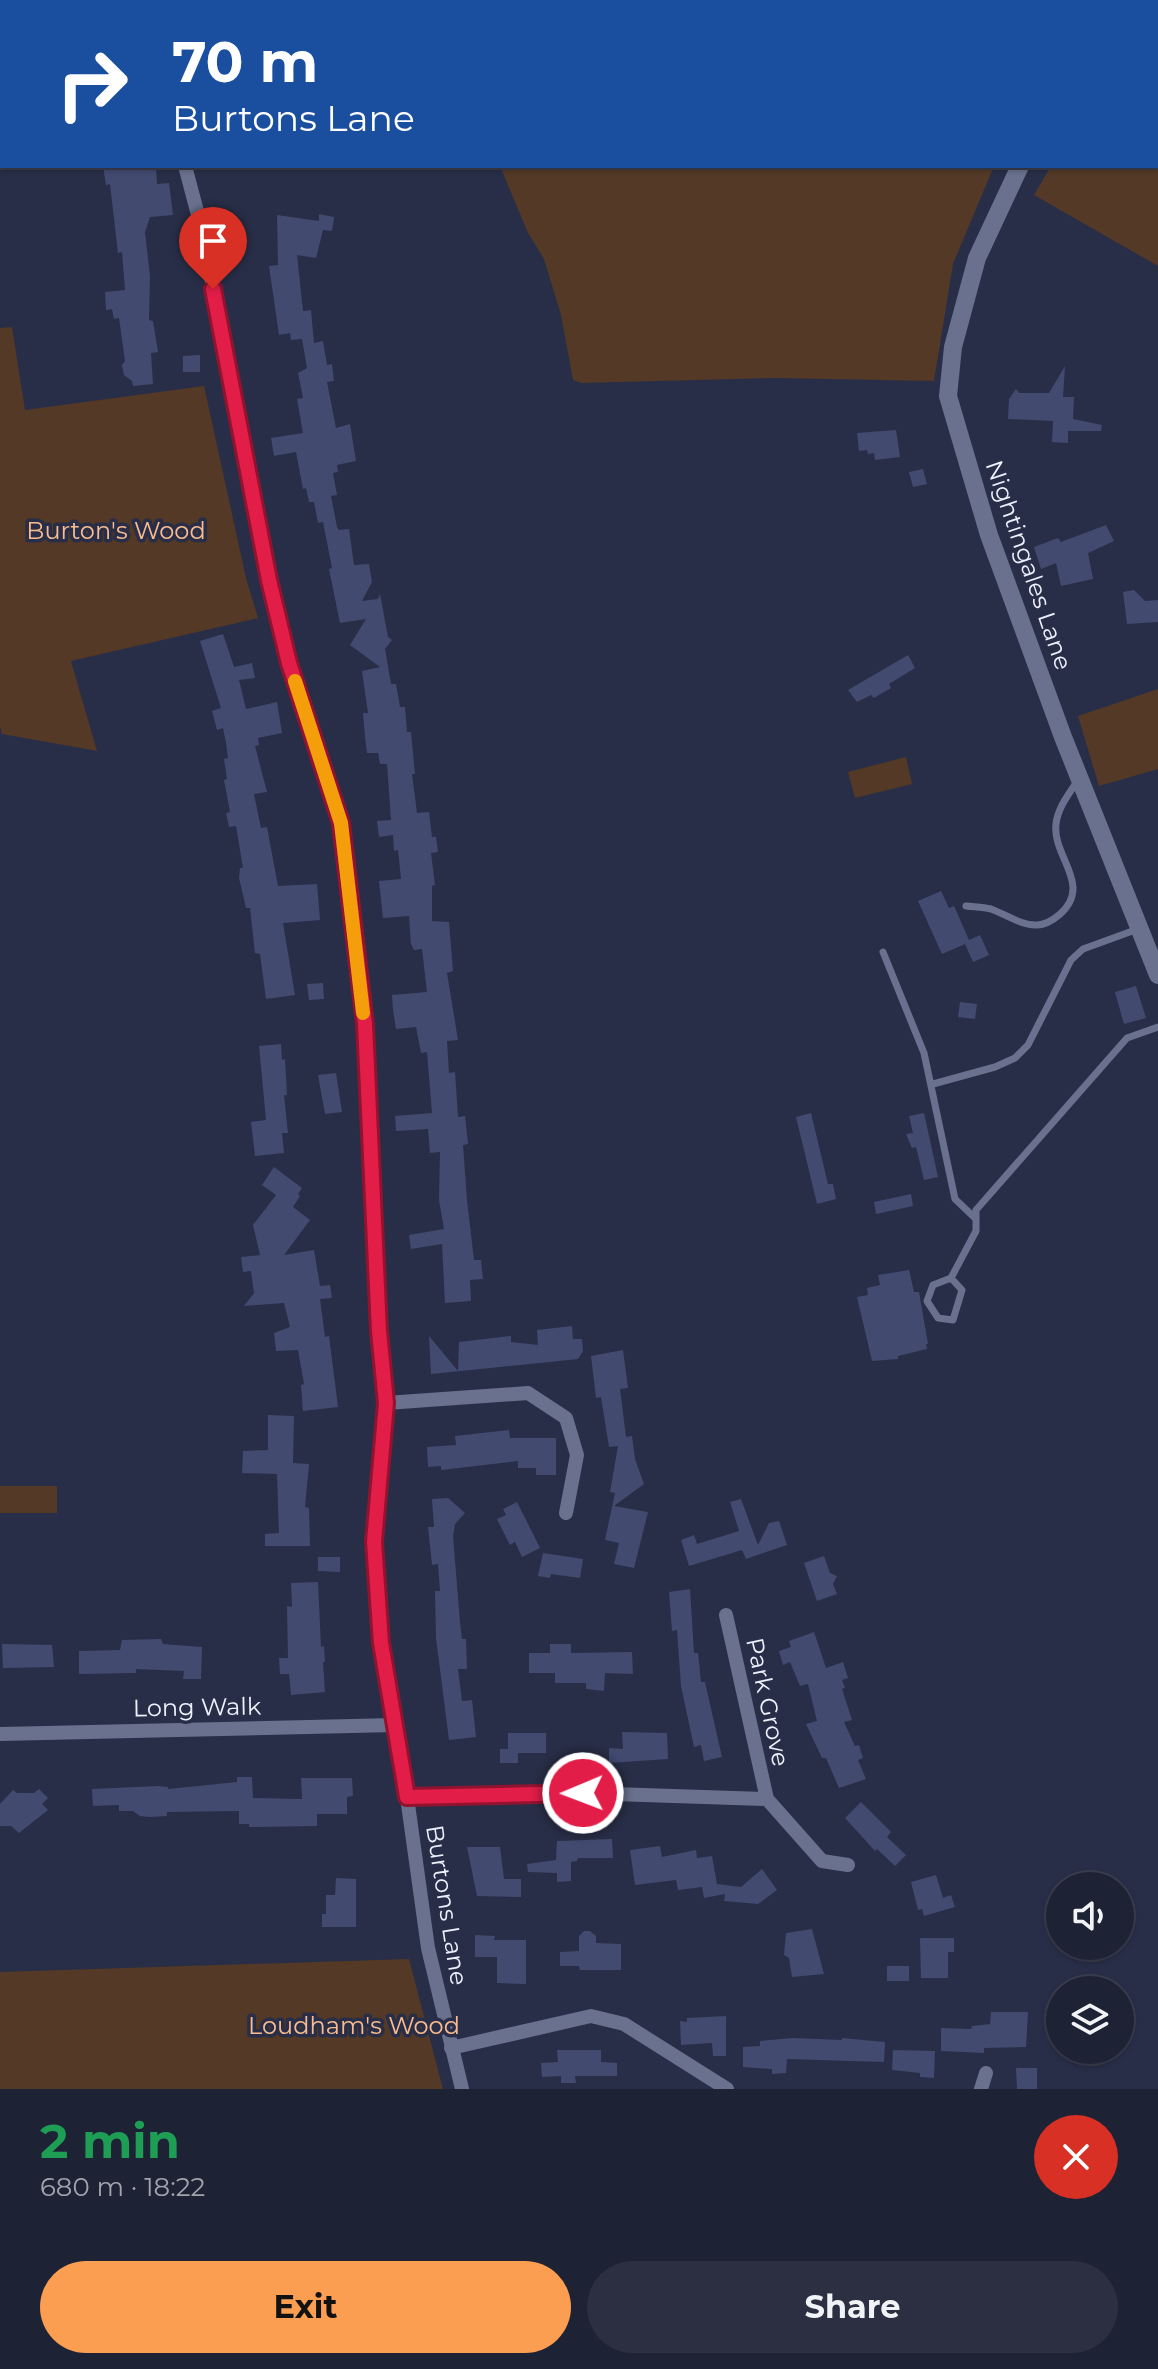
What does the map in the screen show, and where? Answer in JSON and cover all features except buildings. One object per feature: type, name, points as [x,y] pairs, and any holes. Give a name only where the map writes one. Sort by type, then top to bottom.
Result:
[{"type":"main road","name":"Nightingales Lane","points":[[1019,168],[977,258],[953,347],[948,396],[989,535],[1079,778],[1158,975]]},
{"type":"street","name":"Burtons Lane","points":[[186,168],[202,230],[269,580],[289,663],[341,823],[365,1024],[379,1331],[386,1403],[374,1542],[381,1643],[428,1948],[462,2089]]},
{"type":"street","points":[[386,1403],[528,1393],[566,1418],[577,1455],[566,1513]]},
{"type":"street","name":"Park Grove","points":[[726,1615],[767,1799],[822,1861],[848,1865]]},
{"type":"street","name":"Long Walk","points":[[0,1734],[395,1725]]},
{"type":"street","name":"Park Grove","points":[[407,1797],[583,1793],[767,1799]]},
{"type":"street","points":[[451,2048],[591,2016],[624,2024],[727,2089]]},
{"type":"street","points":[[981,2089],[986,2073]]},
{"type":"lane","points":[[966,906],[988,908],[1040,926],[1066,908],[1073,893],[1071,872],[1056,835],[1056,822],[1064,801],[1079,778]]},
{"type":"lane","points":[[933,1084],[995,1067],[1015,1058],[1028,1045],[1071,960],[1083,949],[1140,928]]},
{"type":"lane","points":[[883,952],[924,1053],[955,1199],[976,1219]]},
{"type":"lane","points":[[951,1278],[962,1290],[953,1320],[938,1318],[927,1301],[933,1285],[951,1278],[976,1231],[976,1210],[1127,1038],[1158,1027]]},
{"type":"green space","points":[[501,168],[993,168],[953,264],[934,381],[776,378],[581,383],[573,380],[561,315],[544,259],[528,233]]},
{"type":"green space","points":[[1050,168],[1158,168],[1158,266],[1034,195]]},
{"type":"green space","name":"Burton's Wood","points":[[12,327],[25,410],[204,386],[246,578],[258,618],[71,661],[97,751],[2,734],[0,726],[0,328]]},
{"type":"green space","points":[[1158,689],[1158,769],[1099,786],[1078,716]]},
{"type":"green space","points":[[906,757],[912,784],[855,798],[848,772]]},
{"type":"green space","points":[[0,1486],[57,1486],[57,1513],[0,1513]]},
{"type":"green space","name":"Loudham's Wood","points":[[409,1959],[443,2089],[0,2089],[0,1972]]},
{"type":"slow traffic","points":[[295,681],[341,823],[363,1013]]},
{"type":"route","points":[[213,289],[269,580],[289,663],[341,823],[365,1024],[379,1331],[386,1403],[374,1542],[381,1643],[407,1797],[583,1793]]}]
